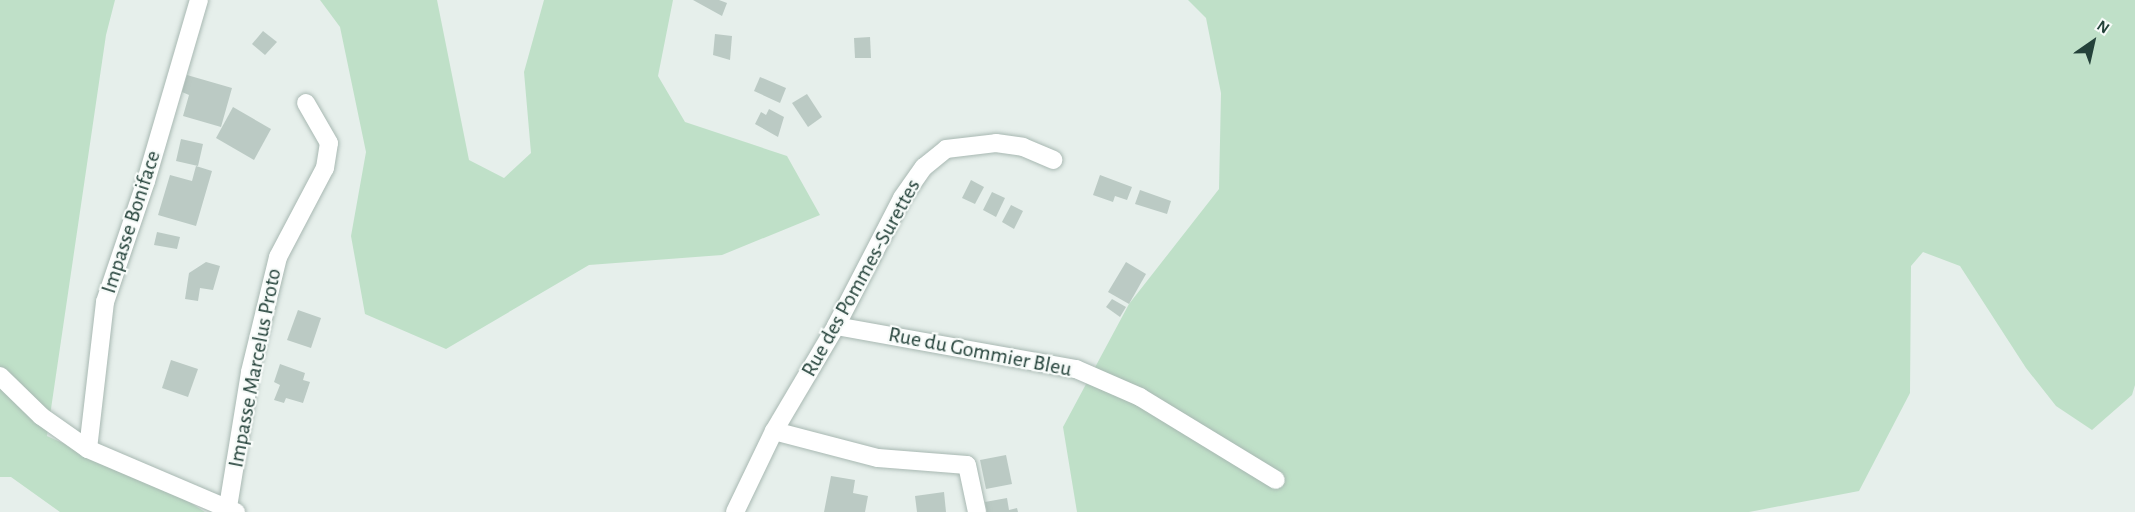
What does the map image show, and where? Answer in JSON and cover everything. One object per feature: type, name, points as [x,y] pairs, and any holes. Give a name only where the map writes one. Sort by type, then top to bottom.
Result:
[{"type":"street","name":"Impasse Boniface","points":[[88,449],[105,302],[146,181],[199,0]]},
{"type":"street","name":"Impasse Marcelus Proto","points":[[232,509],[250,372],[278,257],[325,168],[329,143],[306,103]]},
{"type":"street","name":"Rue des Pommes-Surettes","points":[[735,512],[774,431],[836,326],[902,198],[924,167],[946,149],[996,143],[1023,147],[1053,160]]},
{"type":"street","name":"Rue du Gommier Bleu","points":[[836,326],[1076,369],[1140,397],[1276,480]]},
{"type":"street","points":[[0,376],[41,416],[88,449],[232,509]]},
{"type":"street","points":[[774,431],[878,458],[967,465],[977,512]]},
{"type":"green space","points":[[0,0],[115,0],[106,35],[47,436],[175,493],[205,512],[60,512],[11,477],[0,477]]},
{"type":"green space","points":[[320,0],[437,0],[469,160],[504,178],[531,153],[524,72],[544,0],[673,0],[658,76],[685,122],[787,156],[820,215],[722,255],[589,265],[446,349],[365,314],[351,236],[366,152],[340,27]]},
{"type":"green space","points":[[1188,0],[2135,0],[2135,385],[2132,395],[2092,430],[2056,406],[2026,368],[1960,266],[1923,252],[1911,266],[1910,393],[1859,491],[1749,512],[1077,512],[1063,427],[1129,304],[1219,189],[1221,93],[1206,18]]},
{"type":"building","points":[[693,0],[719,0],[727,3],[722,16]]},
{"type":"building","points":[[263,31],[277,42],[265,55],[252,44]]},
{"type":"building","points":[[715,34],[732,36],[730,60],[713,55]]},
{"type":"building","points":[[870,37],[871,58],[855,58],[854,38]]},
{"type":"building","points":[[187,75],[232,88],[221,127],[183,116],[189,95],[182,92]]},
{"type":"building","points":[[760,77],[786,88],[780,103],[754,91]]},
{"type":"building","points":[[807,94],[822,117],[808,127],[792,103]]},
{"type":"building","points":[[233,107],[271,129],[254,160],[216,138]]},
{"type":"building","points":[[769,109],[784,117],[778,137],[755,124],[761,112],[766,115]]},
{"type":"building","points":[[181,139],[203,144],[198,166],[176,161]]},
{"type":"building","points":[[196,166],[212,171],[196,226],[158,215],[170,175],[192,181]]},
{"type":"building","points":[[1100,175],[1132,187],[1127,200],[1115,196],[1113,202],[1093,195]]},
{"type":"building","points":[[971,180],[984,187],[975,204],[962,198]]},
{"type":"building","points":[[1140,190],[1171,201],[1167,214],[1135,204]]},
{"type":"building","points":[[992,192],[1005,198],[996,217],[983,210]]},
{"type":"building","points":[[1011,205],[1023,211],[1014,229],[1002,222]]},
{"type":"building","points":[[157,232],[180,237],[177,249],[154,245]]},
{"type":"building","points":[[206,262],[220,266],[213,290],[200,288],[198,301],[185,299],[189,273]]},
{"type":"building","points":[[1126,262],[1146,274],[1129,304],[1108,292]]},
{"type":"building","points":[[1112,299],[1126,307],[1120,317],[1106,307]]},
{"type":"building","points":[[298,310],[321,318],[311,348],[287,340]]},
{"type":"building","points":[[171,360],[198,369],[188,397],[162,388]]},
{"type":"building","points":[[280,364],[305,373],[303,380],[310,382],[303,403],[286,398],[284,403],[274,400],[280,385],[274,382]]},
{"type":"building","points":[[1006,455],[1012,484],[986,489],[980,460]]},
{"type":"building","points":[[831,476],[855,480],[853,493],[868,496],[865,512],[824,512]]},
{"type":"building","points":[[944,492],[946,512],[917,512],[915,496]]},
{"type":"building","points":[[1007,498],[1009,510],[1017,508],[1018,512],[987,512],[985,502]]}]
